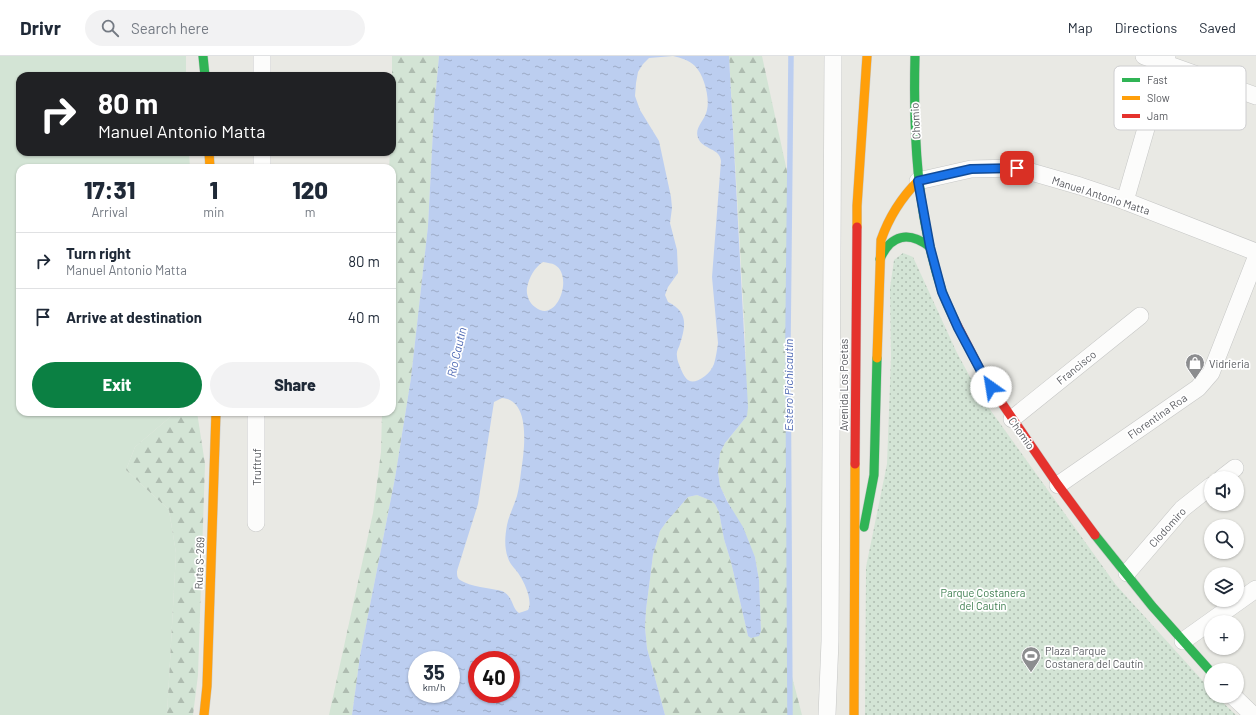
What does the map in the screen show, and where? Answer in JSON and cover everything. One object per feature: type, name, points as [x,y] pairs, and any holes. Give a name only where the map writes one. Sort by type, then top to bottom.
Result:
[{"type":"main road","points":[[203,56],[205,72]]},
{"type":"main road","name":"Avenida Los Poetas","points":[[854,715],[857,206],[867,56]]},
{"type":"main road","name":"Chomio","points":[[915,56],[914,92],[918,181],[930,247],[942,292],[958,328],[984,377],[1058,485],[1089,527],[1152,606],[1204,664]]},
{"type":"main road","points":[[854,563],[867,519],[874,475],[881,240],[890,216],[906,192],[918,181]]},
{"type":"main road","points":[[880,259],[882,252],[887,245],[894,239],[902,237],[910,236],[917,238],[930,247]]},
{"type":"main road","name":"Ruta S-269","points":[[204,715],[207,686],[216,416]]},
{"type":"street","points":[[262,56],[262,72]]},
{"type":"street","points":[[827,715],[830,641],[833,56]]},
{"type":"street","points":[[1144,56],[1166,59],[1183,66]]},
{"type":"street","points":[[1246,92],[1256,96]]},
{"type":"street","points":[[1125,201],[1146,130]]},
{"type":"street","name":"Manuel Antonio Matta","points":[[918,181],[971,169],[1017,168],[1125,201],[1256,252]]},
{"type":"street","name":"Florentina Roa","points":[[1058,485],[1198,388],[1211,373],[1256,258]]},
{"type":"street","name":"Francisco","points":[[1012,419],[1140,316]]},
{"type":"street","name":"Truftruf","points":[[256,416],[256,523]]},
{"type":"street","name":"Clodomiro","points":[[1127,573],[1182,509],[1204,492]]},
{"type":"street","points":[[1183,641],[1256,590]]},
{"type":"street","points":[[1240,703],[1253,715]]},
{"type":"green space","points":[[0,56],[186,56],[186,72],[16,72],[16,156],[189,156],[190,164],[16,164],[16,416],[171,416],[135,447],[126,470],[169,510],[176,553],[167,715],[0,715]]},
{"type":"green space","points":[[392,56],[439,56],[434,111],[428,226],[411,378],[395,478],[360,656],[352,715],[329,715],[373,513],[381,452],[382,416],[396,416],[396,164],[389,164],[390,156],[396,156],[396,72],[392,72]]},
{"type":"green space","points":[[729,56],[762,56],[790,185],[788,341],[789,665],[802,715],[665,715],[647,648],[645,627],[646,610],[653,555],[660,531],[688,497],[697,495],[712,501],[719,512],[724,539],[731,562],[748,636],[761,631],[759,580],[755,557],[720,486],[718,472],[720,453],[725,443],[747,416],[745,335]]},
{"type":"green space","name":"Parque Costanera del Cautín","points":[[903,253],[913,257],[957,353],[981,397],[1116,585],[1204,682],[1204,703],[1223,703],[1236,715],[865,715],[866,567],[887,464],[891,357],[890,288],[894,260]]},
{"type":"green space","points":[[171,416],[198,416],[205,464],[198,675],[193,715],[167,715],[176,553],[169,510],[126,470],[135,447]]},
{"type":"water","name":"Río Cautín","points":[[439,56],[673,56],[729,56],[748,407],[747,416],[725,443],[720,453],[718,472],[720,486],[727,501],[743,527],[755,557],[759,580],[761,631],[759,636],[751,638],[748,636],[731,562],[724,539],[719,512],[715,504],[712,501],[697,495],[688,497],[660,531],[653,555],[646,610],[645,627],[647,648],[665,715],[352,715],[360,656],[395,478],[411,378],[428,226],[434,111]],"holes":[[[673,56],[693,64],[698,70],[704,81],[707,93],[708,105],[706,114],[697,131],[698,138],[700,142],[715,151],[720,157],[721,161],[712,277],[718,343],[715,361],[711,369],[705,376],[693,382],[684,376],[677,357],[684,320],[679,310],[668,302],[665,295],[668,287],[678,273],[677,250],[670,223],[672,208],[671,197],[659,141],[640,110],[635,96],[638,72],[649,58]],[[543,262],[555,265],[560,271],[563,279],[563,288],[556,305],[550,310],[543,311],[531,303],[528,298],[527,290],[531,276]],[[502,398],[512,401],[518,408],[522,417],[524,428],[524,452],[519,484],[517,496],[508,521],[505,542],[509,561],[522,579],[530,602],[528,610],[519,613],[516,611],[511,599],[506,593],[469,584],[460,580],[457,575],[478,504],[494,402]]]},
{"type":"waterway","name":"Estero Pichicautín","points":[[790,715],[788,341],[791,56]]},
{"type":"traffic: fast","points":[[203,56],[205,72]]},
{"type":"traffic: fast","points":[[915,56],[916,145],[922,205],[934,263],[943,295],[954,319]]},
{"type":"traffic: fast","points":[[880,259],[890,244],[901,238],[908,237],[915,239],[930,247]]},
{"type":"traffic: fast","points":[[864,527],[874,475],[877,358]]},
{"type":"traffic: fast","points":[[1095,535],[1152,606],[1204,664]]},
{"type":"traffic: slow","points":[[857,227],[857,206],[867,56]]},
{"type":"traffic: slow","points":[[209,156],[210,164]]},
{"type":"traffic: slow","points":[[877,358],[881,240],[896,208],[918,181]]},
{"type":"traffic: slow","points":[[204,715],[207,686],[216,416]]},
{"type":"traffic: slow","points":[[854,715],[855,464]]},
{"type":"traffic: jam","points":[[855,464],[857,227]]},
{"type":"traffic: jam","points":[[954,319],[984,377],[1058,485],[1095,535]]},
{"type":"place","name":"Vidrieria","points":[[1195,380]]},
{"type":"place","name":"Plaza Parque Costanera del Cautín","points":[[1031,673]]},
{"type":"route","points":[[991,387],[984,377],[958,328],[942,292],[930,247],[918,181],[971,169],[1017,168]]}]
